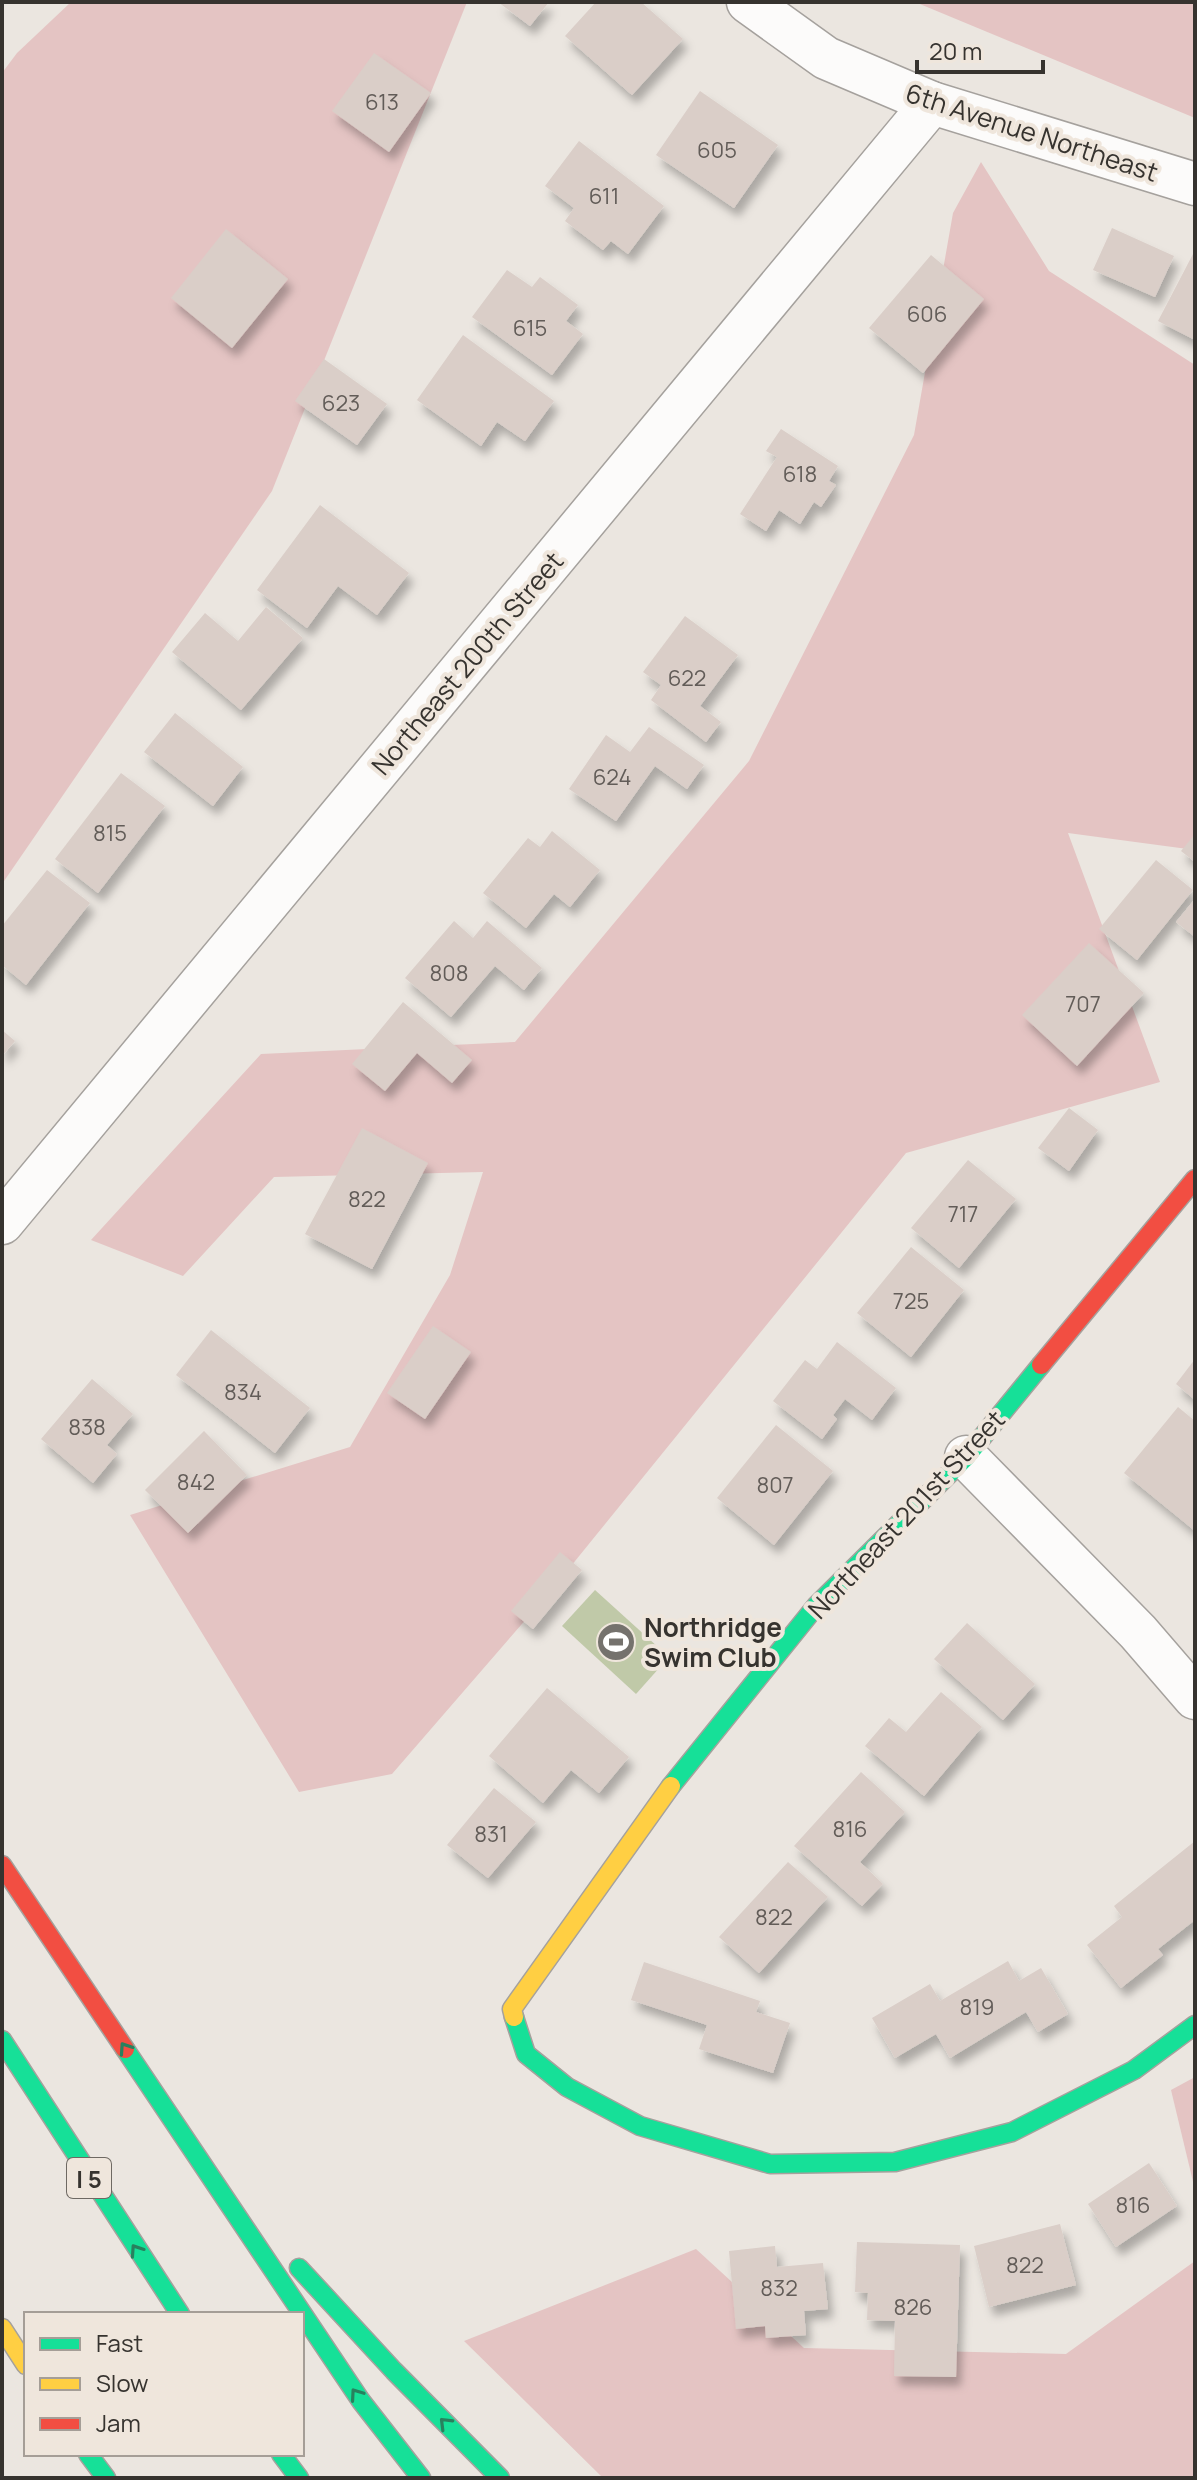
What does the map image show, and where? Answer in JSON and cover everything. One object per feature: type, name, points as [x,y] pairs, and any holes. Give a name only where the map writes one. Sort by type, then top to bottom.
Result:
[{"type":"main road","name":"Northeast 201st Street","points":[[1195,1179],[966,1457],[816,1606],[680,1774],[512,2009],[526,2054],[567,2087],[640,2126],[770,2164],[895,2162],[1012,2132],[1134,2070],[1195,2025]]},
{"type":"main road","points":[[2,1865],[302,2312]]},
{"type":"main road","name":"I 5","points":[[2,2040],[179,2312]]},
{"type":"main road","points":[[169,2113],[282,2249],[383,2360],[500,2478]]},
{"type":"main road","points":[[304,2316],[361,2401],[421,2478]]},
{"type":"main road","points":[[2,2328],[24,2362]]},
{"type":"main road","points":[[90,2456],[106,2478]]},
{"type":"main road","points":[[282,2456],[299,2478]]},
{"type":"street","name":"6th Avenue Northeast","points":[[748,2],[826,58],[932,103],[1195,184]]},
{"type":"street","name":"Northeast 200th Street","points":[[2,1223],[932,103]]},
{"type":"street","points":[[966,1457],[1138,1632],[1195,1698]]},
{"type":"shaded area","points":[[71,2],[467,2],[272,491],[2,884],[2,73],[17,53]]},
{"type":"shaded area","points":[[915,2],[1195,2],[1195,118]]},
{"type":"shaded area","points":[[981,162],[1049,271],[1195,365],[1195,850],[1068,833],[1160,1082],[906,1153],[554,1587],[392,1774],[299,1792],[130,1515],[350,1447],[450,1275],[483,1172],[274,1177],[183,1276],[91,1240],[261,1054],[515,1042],[749,761],[914,435],[953,213]]},
{"type":"shaded area","name":"Northridge Swim Club","points":[[595,1590],[669,1657],[636,1694],[562,1626]]},
{"type":"shaded area","points":[[1195,2077],[1195,2190],[1171,2090]]},
{"type":"shaded area","points":[[696,2249],[804,2348],[1066,2354],[1195,2261],[1195,2478],[603,2478],[464,2341]]},
{"type":"building","points":[[498,2],[549,2],[530,26]]},
{"type":"building","points":[[596,2],[641,2],[683,39],[632,95],[565,36]]},
{"type":"building","points":[[374,53],[431,93],[389,152],[332,111]]},
{"type":"building","points":[[700,91],[778,145],[734,208],[656,155]]},
{"type":"building","points":[[579,141],[664,206],[628,254],[611,241],[603,250],[565,221],[574,208],[545,186]]},
{"type":"building","points":[[1112,228],[1174,256],[1155,297],[1093,270]]},
{"type":"building","points":[[226,229],[288,279],[232,348],[171,298]]},
{"type":"building","points":[[931,255],[984,299],[923,373],[869,328]]},
{"type":"building","points":[[1195,255],[1195,340],[1158,321]]},
{"type":"building","points":[[507,270],[532,287],[540,277],[578,305],[566,321],[583,334],[552,375],[472,317]]},
{"type":"building","points":[[463,335],[554,401],[525,441],[497,422],[481,446],[417,400]]},
{"type":"building","points":[[324,359],[387,404],[357,445],[295,401]]},
{"type":"building","points":[[781,429],[838,466],[829,481],[836,485],[821,507],[814,502],[800,524],[779,510],[766,531],[740,514],[777,457],[766,451]]},
{"type":"building","points":[[320,505],[409,573],[377,615],[338,586],[307,628],[257,590]]},
{"type":"building","points":[[266,607],[303,638],[241,710],[172,652],[205,613],[238,641]]},
{"type":"building","points":[[685,616],[738,655],[700,706],[721,722],[706,742],[651,700],[661,685],[643,672]]},
{"type":"building","points":[[175,713],[243,767],[213,806],[144,752]]},
{"type":"building","points":[[649,727],[704,765],[687,789],[655,766],[616,821],[569,789],[606,735],[630,752]]},
{"type":"building","points":[[121,773],[165,806],[98,893],[55,859]]},
{"type":"building","points":[[552,831],[600,870],[570,907],[554,894],[526,928],[483,893],[528,838],[540,847]]},
{"type":"building","points":[[1195,834],[1195,862],[1181,851]]},
{"type":"building","points":[[1156,860],[1193,890],[1137,960],[1099,929]]},
{"type":"building","points":[[47,870],[90,903],[26,985],[2,965],[2,926]]},
{"type":"building","points":[[1195,899],[1195,937],[1176,922]]},
{"type":"building","points":[[454,921],[473,938],[487,921],[542,968],[524,990],[495,966],[451,1017],[405,978]]},
{"type":"building","points":[[1089,943],[1144,993],[1077,1066],[1022,1015]]},
{"type":"building","points":[[403,1002],[472,1060],[452,1083],[417,1053],[385,1091],[352,1064]]},
{"type":"building","points":[[2,1030],[15,1041],[2,1056]]},
{"type":"building","points":[[1069,1108],[1098,1130],[1069,1171],[1038,1148]]},
{"type":"building","points":[[362,1128],[428,1163],[372,1269],[305,1234]]},
{"type":"building","points":[[968,1160],[1016,1199],[959,1268],[911,1228]]},
{"type":"building","points":[[911,1247],[964,1290],[911,1357],[857,1313]]},
{"type":"building","points":[[433,1326],[471,1352],[425,1419],[387,1393]]},
{"type":"building","points":[[211,1330],[310,1408],[275,1453],[176,1375]]},
{"type":"building","points":[[837,1342],[896,1388],[872,1420],[845,1399],[833,1415],[837,1419],[822,1439],[773,1401],[805,1360],[817,1369]]},
{"type":"building","points":[[1195,1359],[1195,1400],[1176,1384]]},
{"type":"building","points":[[92,1379],[133,1414],[107,1445],[117,1454],[93,1483],[41,1439]]},
{"type":"building","points":[[1178,1407],[1195,1421],[1195,1531],[1124,1473]]},
{"type":"building","points":[[776,1425],[833,1471],[774,1545],[717,1498]]},
{"type":"building","points":[[204,1431],[247,1475],[188,1533],[145,1490]]},
{"type":"building","points":[[560,1552],[582,1570],[533,1629],[511,1611]]},
{"type":"building","points":[[967,1623],[1035,1684],[1003,1720],[934,1659]]},
{"type":"building","points":[[547,1688],[629,1757],[599,1793],[571,1770],[543,1803],[489,1756]]},
{"type":"building","points":[[941,1692],[982,1727],[924,1796],[865,1746],[889,1718],[906,1732]]},
{"type":"building","points":[[861,1772],[905,1812],[860,1862],[883,1884],[862,1906],[794,1846]]},
{"type":"building","points":[[494,1788],[536,1822],[488,1878],[447,1845]]},
{"type":"building","points":[[1195,1841],[1195,1920],[1158,1949],[1163,1955],[1121,1988],[1087,1945],[1122,1917],[1114,1906]]},
{"type":"building","points":[[788,1862],[828,1897],[759,1973],[719,1937]]},
{"type":"building","points":[[1008,1961],[1019,1981],[1041,1968],[1068,2014],[1038,2032],[1026,2012],[950,2058],[936,2034],[895,2058],[872,2018],[930,1984],[940,2001]]},
{"type":"building","points":[[644,1962],[760,2001],[756,2012],[790,2023],[773,2073],[699,2049],[707,2025],[631,2000]]},
{"type":"building","points":[[1149,2163],[1177,2206],[1116,2247],[1088,2204]]},
{"type":"building","points":[[1060,2224],[1076,2285],[989,2307],[974,2246]]},
{"type":"building","points":[[857,2242],[960,2245],[956,2377],[894,2376],[895,2321],[867,2320],[868,2293],[855,2292]]},
{"type":"building","points":[[775,2246],[777,2267],[823,2263],[828,2309],[804,2311],[806,2335],[766,2338],[765,2326],[736,2329],[729,2251]]},
{"type":"traffic: fast","points":[[671,1786],[816,1606],[966,1457],[1041,1365]]},
{"type":"traffic: fast","points":[[514,2017],[526,2054],[567,2087],[640,2126],[770,2164],[895,2162],[1012,2132],[1134,2070],[1195,2025]]},
{"type":"traffic: fast","points":[[2,2040],[179,2312]]},
{"type":"traffic: fast","points":[[125,2049],[301,2312]]},
{"type":"traffic: fast","points":[[299,2268],[394,2371],[500,2478]]},
{"type":"traffic: fast","points":[[304,2316],[361,2401],[421,2478]]},
{"type":"traffic: fast","points":[[90,2456],[106,2478]]},
{"type":"traffic: fast","points":[[282,2456],[299,2478]]},
{"type":"traffic: slow","points":[[514,2017],[512,2009],[671,1786]]},
{"type":"traffic: slow","points":[[2,2328],[24,2362]]},
{"type":"traffic: jam","points":[[1041,1365],[1195,1179]]},
{"type":"traffic: jam","points":[[2,1865],[125,2049]]},
{"type":"place","name":"Northridge Swim Club","points":[[616,1642]]}]
